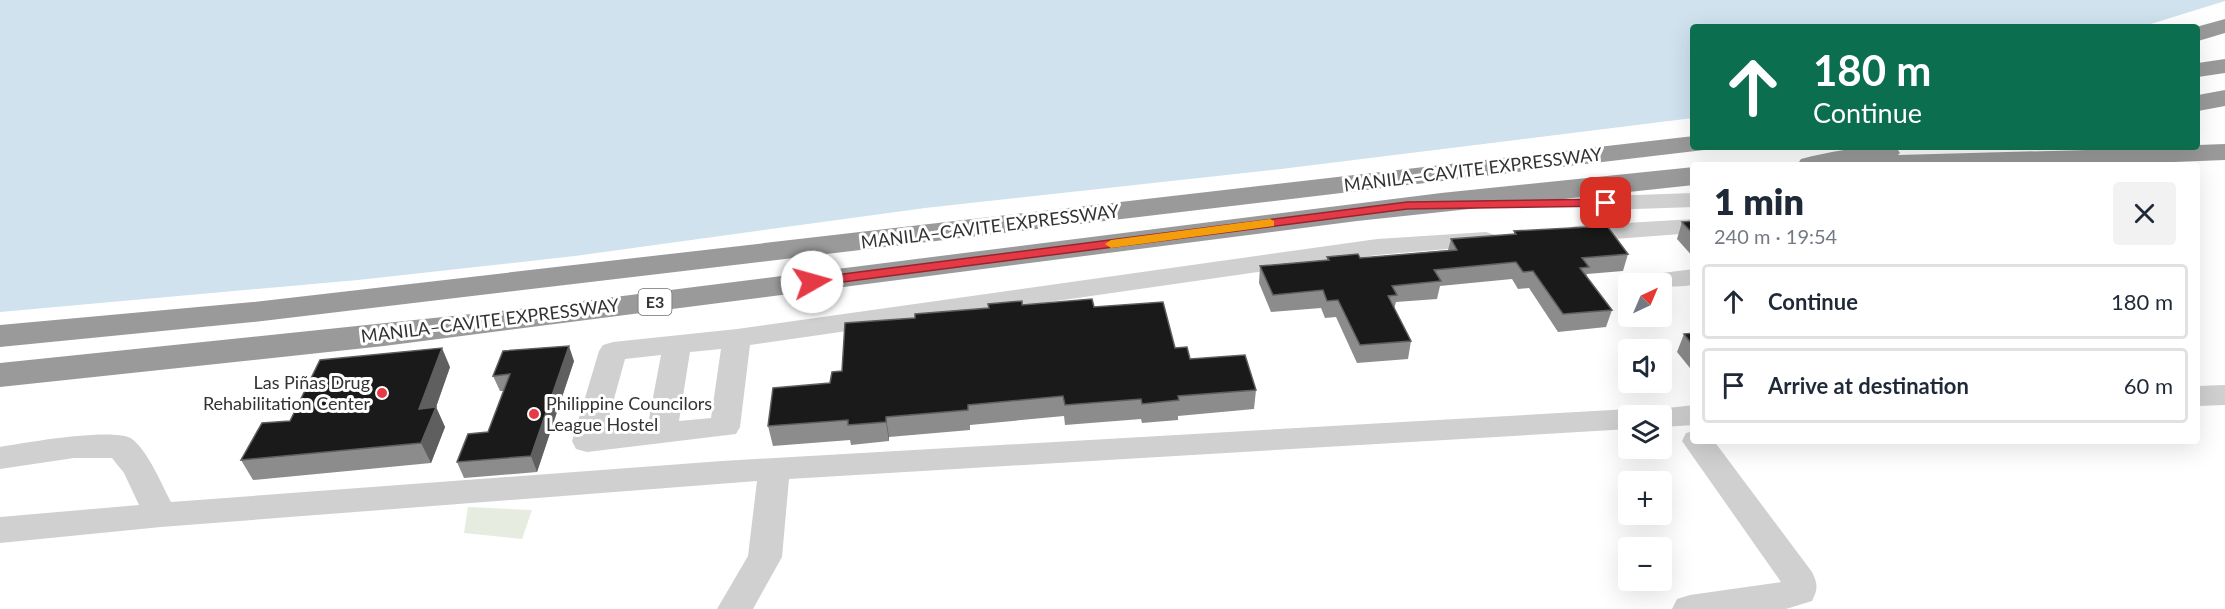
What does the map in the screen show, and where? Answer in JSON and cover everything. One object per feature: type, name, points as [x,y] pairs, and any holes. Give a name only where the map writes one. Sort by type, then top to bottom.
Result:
[{"type":"highway","points":[[2200,33],[2225,26]]},
{"type":"highway","points":[[2200,50],[2225,44]]},
{"type":"highway","points":[[2200,70],[2225,66]]},
{"type":"highway","points":[[2200,103],[2225,98]]},
{"type":"highway","points":[[2200,121],[2225,121]]},
{"type":"highway","name":"MANILA–CAVITE EXPRESSWAY","points":[[0,336],[253,312],[1690,144]]},
{"type":"highway","points":[[1830,162],[1907,150]]},
{"type":"highway","points":[[1948,162],[2225,152]]},
{"type":"highway","points":[[2200,166],[2225,162]]},
{"type":"highway","name":"MANILA–CAVITE EXPRESSWAY","points":[[0,375],[671,300],[1407,205],[1580,185],[1690,176]]},
{"type":"highway","points":[[1407,205],[1606,203]]},
{"type":"street","points":[[1606,203],[1690,200]]},
{"type":"street","points":[[1552,235],[1690,226]]},
{"type":"street","points":[[737,338],[725,427],[587,441],[613,351],[737,338],[1377,247],[1505,238]]},
{"type":"street","points":[[662,433],[677,344]]},
{"type":"street","points":[[2200,396],[2225,395]]},
{"type":"street","points":[[0,530],[161,515],[774,470],[1618,420]]},
{"type":"street","points":[[1690,609],[1793,594],[1800,591],[1800,582],[1699,444]]},
{"type":"street","points":[[0,458],[74,447],[121,447],[137,468],[161,515]]},
{"type":"street","points":[[735,609],[765,557],[774,470]]},
{"type":"shaded area","points":[[468,507],[532,510],[522,539],[464,533]]},
{"type":"water","points":[[0,0],[2225,0],[2151,24],[1690,24],[1690,118],[1281,169],[925,208],[575,256],[358,280],[0,312]]},
{"type":"building","points":[[1690,221],[1690,231],[1682,222]]},
{"type":"building","points":[[1607,226],[1628,254],[1582,258],[1589,267],[1580,268],[1612,310],[1563,314],[1533,271],[1523,272],[1516,262],[1434,270],[1441,281],[1392,286],[1397,295],[1388,296],[1411,341],[1360,345],[1338,300],[1327,301],[1323,290],[1273,295],[1260,266],[1329,260],[1327,257],[1358,254],[1360,258],[1457,250],[1451,239],[1516,234],[1514,231]]},
{"type":"building","points":[[1092,299],[1094,307],[1163,302],[1175,348],[1187,347],[1190,359],[1245,355],[1256,390],[1178,396],[1179,400],[1142,404],[1141,399],[1065,405],[1063,396],[968,405],[968,410],[886,417],[886,422],[848,425],[848,420],[768,426],[773,388],[830,383],[832,372],[842,371],[845,323],[915,318],[915,314],[989,308],[988,304],[1022,301],[1022,305]]},
{"type":"building","points":[[1690,333],[1690,342],[1684,334]]},
{"type":"building","points":[[569,346],[531,456],[457,462],[468,434],[488,432],[510,374],[493,376],[503,351]]},
{"type":"building","points":[[442,348],[419,409],[436,407],[421,443],[241,460],[262,423],[290,421],[320,360]]},
{"type":"slow traffic","points":[[1111,244],[1270,223]]},
{"type":"place","name":"Las Piñas Drug Rehabilitation Center","points":[[382,393]]},
{"type":"place","name":"Philippine Councilors League Hostel","points":[[534,414]]},
{"type":"route","points":[[812,282],[1407,205],[1606,203]]}]
